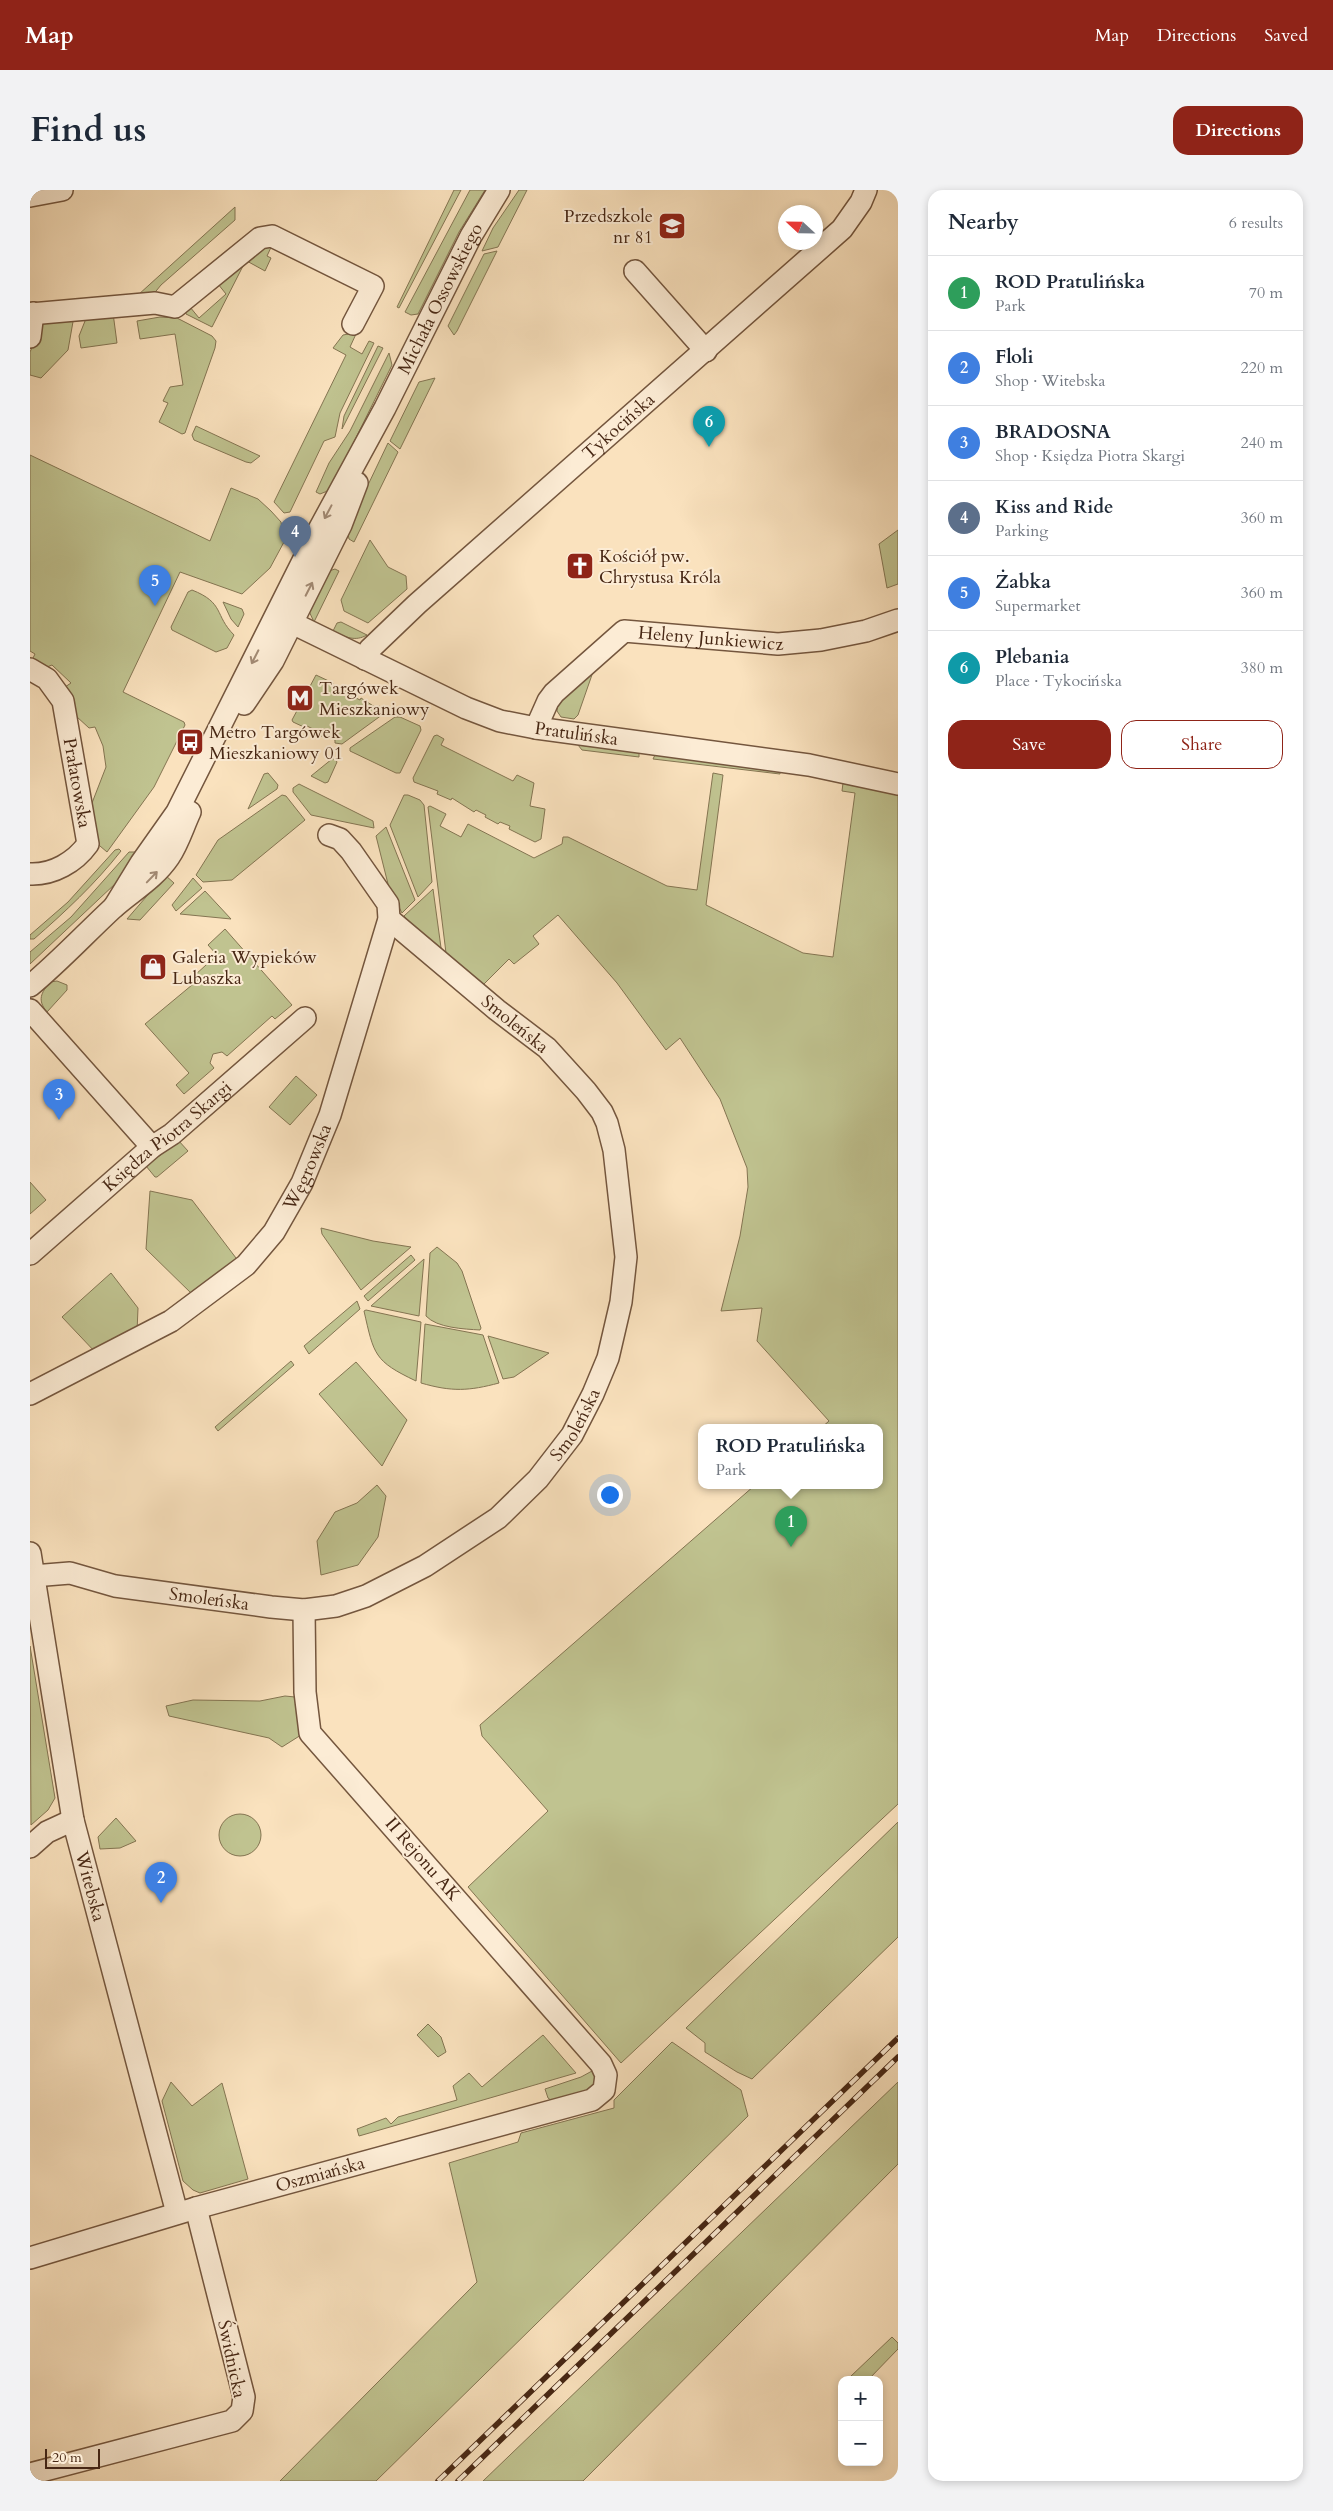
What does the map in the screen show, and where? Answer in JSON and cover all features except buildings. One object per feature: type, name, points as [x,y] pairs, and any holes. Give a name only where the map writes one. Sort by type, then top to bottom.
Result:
[{"type":"street","points":[[30,196],[62,190]]},
{"type":"street","name":"Michała Ossowskiego","points":[[30,986],[61,960],[114,907],[135,872],[177,812],[284,619],[385,408],[471,236],[499,190]]},
{"type":"street","name":"Tykocińska","points":[[365,659],[370,649],[417,604],[842,229],[861,202],[866,190]]},
{"type":"street","points":[[30,337],[32,314],[155,303],[175,307],[260,238],[272,236],[373,286],[353,324]]},
{"type":"street","points":[[635,271],[706,351]]},
{"type":"street","name":"Pratulińska","points":[[284,619],[476,712],[500,721],[536,728],[809,765],[898,784]]},
{"type":"street","name":"Heleny Junkiewicz","points":[[536,728],[548,701],[554,693],[624,631],[778,644],[821,640],[866,631],[898,620]]},
{"type":"street","name":"Prałatowska","points":[[30,669],[47,679],[63,701],[88,844],[82,853],[59,869],[30,874]]},
{"type":"street","points":[[329,835],[340,839],[351,851],[388,904],[389,919]]},
{"type":"street","name":"Węgrowska","points":[[30,1394],[171,1321],[246,1265],[274,1232],[302,1183],[330,1115],[389,919]]},
{"type":"street","name":"Smoleńska","points":[[33,1584],[70,1573],[115,1586],[304,1610],[336,1606],[366,1596],[425,1566],[498,1518],[538,1479],[572,1435],[593,1394],[608,1358],[621,1302],[626,1256],[614,1150],[602,1112],[547,1048],[497,1010],[389,919]]},
{"type":"street","points":[[30,1010],[152,1147]]},
{"type":"street","name":"Księdza Piotra Skargi","points":[[30,1254],[152,1147],[172,1134],[305,1018]]},
{"type":"street","name":"Witebska","points":[[30,1553],[33,1584],[73,1820],[187,2211]]},
{"type":"street","name":"II Rejonu AK","points":[[304,1610],[305,1692],[310,1733],[601,2064],[606,2075],[606,2084]]},
{"type":"street","points":[[30,1847],[48,1832],[73,1820]]},
{"type":"street","name":"Oszmiańska","points":[[30,2258],[187,2211],[592,2100],[598,2096],[606,2084]]},
{"type":"street","name":"Świdnicka","points":[[30,2474],[232,2421],[242,2411],[244,2397],[187,2211]]},
{"type":"green space","points":[[454,190],[461,190],[399,308],[397,307]]},
{"type":"green space","points":[[470,190],[485,190],[459,232],[418,314],[411,315],[405,312]]},
{"type":"green space","points":[[519,190],[527,190],[498,247],[482,251],[493,228]]},
{"type":"green space","points":[[235,207],[235,220],[161,285],[152,296],[138,295]]},
{"type":"green space","points":[[273,243],[267,256],[271,258],[265,271],[245,260],[259,247]]},
{"type":"green space","points":[[497,251],[454,335],[448,326],[484,254]]},
{"type":"green space","points":[[244,264],[212,327],[186,314],[185,310],[190,307],[199,318],[226,294],[218,284]]},
{"type":"green space","points":[[113,313],[117,343],[81,348],[79,336],[87,316]]},
{"type":"green space","points":[[74,316],[68,350],[41,378],[30,375],[30,352],[43,323]]},
{"type":"green space","points":[[160,317],[177,318],[212,336],[216,341],[185,433],[182,434],[159,422],[168,403],[163,401],[170,387],[183,385],[175,334],[140,339],[137,321]]},
{"type":"green space","points":[[356,334],[350,347],[362,354],[369,341],[374,343],[340,413],[335,437],[324,441],[290,512],[284,513],[274,502],[346,355],[333,348],[343,335]]},
{"type":"green space","points":[[378,346],[383,348],[342,429],[344,416]]},
{"type":"green space","points":[[389,353],[392,365],[330,490],[320,494],[316,492],[329,463],[350,431]]},
{"type":"green space","points":[[435,378],[400,449],[390,441],[419,382]]},
{"type":"green space","points":[[196,426],[260,456],[251,463],[246,462],[194,440],[192,435]]},
{"type":"green space","points":[[388,443],[398,452],[354,542],[349,539],[347,529]]},
{"type":"green space","points":[[30,455],[210,541],[231,488],[258,499],[281,522],[284,542],[270,568],[242,594],[180,572],[123,692],[184,722],[185,725],[154,787],[107,852],[93,840],[94,819],[92,803],[106,767],[103,746],[95,727],[89,728],[76,716],[65,687],[71,683],[52,665],[42,669],[32,660],[35,654],[30,651]]},
{"type":"green space","points":[[898,530],[898,584],[887,588],[879,544]]},
{"type":"green space","points":[[370,540],[388,567],[406,576],[407,589],[368,623],[344,611],[341,600]]},
{"type":"green space","points":[[335,569],[339,571],[314,622],[308,609],[326,572]]},
{"type":"green space","points":[[192,590],[215,605],[234,635],[227,648],[216,652],[172,630],[171,627],[188,592]]},
{"type":"green space","points":[[223,602],[242,609],[244,614],[238,627],[231,619]]},
{"type":"green space","points":[[341,622],[367,635],[354,638],[346,637],[333,631],[337,623]]},
{"type":"green space","points":[[594,669],[578,715],[574,719],[561,717],[557,711],[558,698]]},
{"type":"green space","points":[[316,675],[333,683],[332,686],[351,693],[350,695],[360,700],[361,698],[378,709],[379,706],[386,710],[386,712],[342,744],[335,743],[335,740],[325,735],[324,737],[316,734],[317,731],[307,726],[306,728],[293,722],[292,720]]},
{"type":"green space","points":[[395,717],[400,717],[420,726],[421,730],[400,773],[396,773],[350,751],[350,748]]},
{"type":"green space","points":[[437,735],[444,739],[441,745],[513,781],[517,775],[534,783],[530,806],[545,809],[541,839],[535,842],[509,829],[510,826],[500,822],[498,824],[485,817],[486,815],[476,810],[474,812],[452,798],[451,800],[437,794],[438,791],[414,782],[413,778],[434,736]]},
{"type":"green space","points":[[578,745],[639,752],[639,757],[582,750]]},
{"type":"green space","points":[[655,755],[780,771],[780,774],[653,759]]},
{"type":"green space","points":[[332,759],[335,759],[337,762],[328,782],[325,783],[311,776]]},
{"type":"green space","points":[[268,773],[278,785],[277,789],[248,809],[264,774]]},
{"type":"green space","points":[[713,773],[723,775],[706,905],[803,953],[833,957],[855,793],[842,791],[843,783],[898,791],[898,1804],[621,2063],[468,1887],[548,1811],[482,1736],[480,1725],[751,1489],[883,1489],[883,1424],[826,1424],[829,1421],[757,1341],[762,1308],[721,1311],[740,1236],[748,1187],[747,1168],[720,1099],[680,1038],[666,1050],[617,983],[558,915],[533,936],[539,944],[514,964],[509,959],[482,986],[446,953],[428,807],[430,806],[446,814],[440,826],[461,837],[468,824],[534,858],[562,844],[563,837],[568,837],[667,886],[697,890]]},
{"type":"green space","points":[[299,784],[373,821],[374,828],[311,815],[293,792],[293,788]]},
{"type":"green space","points":[[282,795],[286,796],[305,820],[232,880],[203,882],[196,875],[218,840]]},
{"type":"green space","points":[[404,795],[420,800],[424,805],[432,882],[418,897],[390,825]]},
{"type":"green space","points":[[386,827],[415,900],[402,913],[389,888],[376,836]]},
{"type":"green space","points":[[119,849],[121,851],[101,875],[57,919],[34,939],[30,939],[30,935],[68,902],[115,850]]},
{"type":"green space","points":[[129,852],[136,852],[116,883],[30,964],[30,952],[71,917]]},
{"type":"green space","points":[[165,875],[174,883],[140,920],[127,919]]},
{"type":"green space","points":[[193,878],[202,888],[176,911],[172,905]]},
{"type":"green space","points":[[433,889],[442,955],[404,916]]},
{"type":"green space","points":[[205,891],[231,919],[180,914]]},
{"type":"green space","points":[[225,929],[292,1005],[275,1019],[272,1016],[227,1056],[222,1052],[213,1054],[210,1063],[214,1068],[184,1094],[176,1085],[189,1073],[145,1024],[198,980],[195,975],[217,955],[208,945]]},
{"type":"green space","points":[[57,981],[67,985],[67,990],[47,1012],[42,1004],[42,993],[50,982]]},
{"type":"green space","points":[[296,1076],[317,1095],[290,1125],[269,1107]]},
{"type":"green space","points":[[178,1140],[188,1151],[155,1177],[146,1166]]},
{"type":"green space","points":[[30,1182],[46,1200],[30,1214]]},
{"type":"green space","points":[[150,1191],[192,1200],[236,1258],[232,1267],[193,1295],[146,1249]]},
{"type":"green space","points":[[321,1228],[373,1241],[411,1247],[361,1290],[322,1234]]},
{"type":"green space","points":[[437,1247],[457,1263],[462,1271],[481,1328],[480,1330],[444,1325],[426,1316],[430,1253]]},
{"type":"green space","points":[[411,1255],[415,1260],[368,1301],[364,1296]]},
{"type":"green space","points":[[424,1259],[419,1316],[371,1306]]},
{"type":"green space","points":[[111,1273],[138,1308],[137,1332],[97,1354],[62,1317]]},
{"type":"green space","points":[[357,1301],[360,1309],[309,1354],[304,1346]]},
{"type":"green space","points":[[364,1311],[421,1322],[416,1381],[392,1368],[378,1355],[370,1338]]},
{"type":"green space","points":[[425,1324],[483,1335],[499,1383],[479,1388],[451,1389],[421,1383]]},
{"type":"green space","points":[[488,1336],[549,1353],[514,1377],[503,1379]]},
{"type":"green space","points":[[291,1361],[294,1365],[218,1431],[215,1427]]},
{"type":"green space","points":[[356,1362],[407,1420],[382,1466],[319,1394]]},
{"type":"green space","points":[[377,1485],[386,1496],[378,1537],[358,1565],[321,1575],[317,1541],[335,1512],[357,1503]]},
{"type":"green space","points":[[30,1646],[55,1798],[48,1810],[31,1825]]},
{"type":"green space","points":[[285,1696],[295,1697],[301,1735],[282,1747],[269,1738],[169,1716],[166,1706],[193,1700],[260,1701]]},
{"type":"green space","points":[[240,1814],[255,1820],[261,1835],[255,1850],[240,1856],[225,1850],[219,1835],[225,1820]]},
{"type":"green space","points":[[116,1818],[136,1841],[120,1848],[100,1849],[98,1837]]},
{"type":"green space","points":[[898,1822],[898,1937],[752,2079],[705,2052],[705,2043],[686,2028]]},
{"type":"green space","points":[[428,2024],[441,2037],[446,2052],[438,2057],[417,2035]]},
{"type":"green space","points":[[543,2035],[576,2073],[359,2136],[357,2129],[386,2118],[391,2124],[398,2117],[457,2100],[453,2086],[469,2073],[482,2087]]},
{"type":"green space","points":[[672,2042],[741,2090],[748,2116],[376,2481],[280,2481],[477,2282],[449,2163],[518,2142],[521,2133],[614,2108],[614,2100]]},
{"type":"green space","points":[[592,2071],[597,2077],[590,2088],[579,2094],[552,2101],[548,2098],[545,2089],[581,2077]]},
{"type":"green space","points":[[171,2082],[192,2106],[222,2083],[248,2179],[200,2193],[193,2190],[183,2181],[162,2101]]},
{"type":"green space","points":[[898,2082],[898,2164],[583,2481],[483,2481]]},
{"type":"green space","points":[[892,2337],[898,2343],[898,2349],[872,2376],[851,2376]]},
{"type":"railway","points":[[438,2481],[898,2038]]},
{"type":"railway","points":[[458,2481],[898,2057]]},
{"type":"place","name":"Przedszkole nr 81","points":[[672,226]]},
{"type":"place","name":"Plebania","points":[[709,447]]},
{"type":"place","name":"Kiss and Ride","points":[[295,557]]},
{"type":"place","name":"Kościół pw. Chrystusa Króla","points":[[580,566]]},
{"type":"place","name":"Żabka","points":[[155,606]]},
{"type":"place","name":"Targówek Mieszkaniowy","points":[[300,698]]},
{"type":"place","name":"Metro Targówek Mieszkaniowy 01","points":[[190,742]]},
{"type":"place","name":"Galeria Wypieków Lubaszka","points":[[153,967]]},
{"type":"place","name":"BRADOSNA","points":[[59,1120]]},
{"type":"place","name":"ROD Pratulińska","points":[[791,1547]]},
{"type":"place","name":"Floli","points":[[161,1903]]}]
